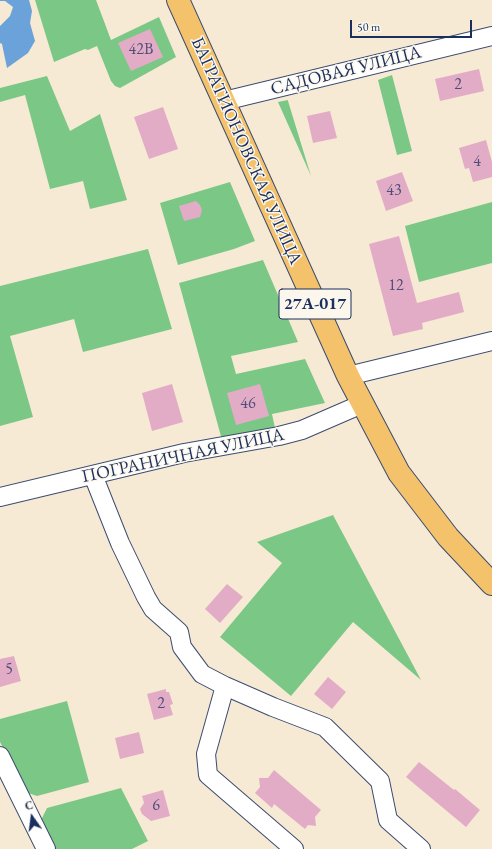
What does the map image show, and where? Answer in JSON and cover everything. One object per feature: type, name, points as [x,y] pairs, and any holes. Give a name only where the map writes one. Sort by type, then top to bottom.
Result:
[{"type":"main road","name":"БАГРАТИОНОВСКАЯ УЛИЦА","points":[[178,0],[348,376],[399,474],[448,537],[492,584]]},
{"type":"street","name":"САДОВАЯ УЛИЦА","points":[[224,101],[492,36]]},
{"type":"street","points":[[348,376],[492,342]]},
{"type":"street","name":"ПОГРАНИЧНАЯ УЛИЦА","points":[[0,497],[184,453],[279,436],[302,430],[362,404]]},
{"type":"street","points":[[93,475],[120,543],[149,602],[153,609],[179,632],[182,647],[202,674],[273,707],[325,727],[380,781],[388,820],[421,849]]},
{"type":"street","points":[[225,686],[206,754],[208,775],[294,849]]},
{"type":"street","points":[[0,756],[46,849]]},
{"type":"green space","points":[[35,0],[96,0],[111,40],[159,17],[176,57],[120,88],[115,86],[111,81],[97,46],[88,50],[85,49],[54,62]]},
{"type":"green space","points":[[392,75],[412,151],[397,155],[378,80]]},
{"type":"green space","points":[[47,76],[70,131],[100,114],[127,200],[90,209],[83,181],[50,189],[25,95],[0,102],[0,88]]},
{"type":"green space","points":[[288,101],[311,176],[278,102]]},
{"type":"green space","points":[[230,182],[255,241],[234,249],[178,265],[160,203]]},
{"type":"green space","points":[[492,202],[492,263],[419,282],[405,226]]},
{"type":"green space","points":[[148,249],[172,329],[83,352],[74,319],[10,336],[33,417],[0,426],[0,286]]},
{"type":"green space","points":[[263,260],[298,342],[231,356],[236,374],[305,359],[325,403],[272,414],[275,428],[222,440],[179,283]]},
{"type":"green space","points":[[333,515],[421,680],[353,622],[291,696],[220,637],[282,563],[257,542]]},
{"type":"green space","points":[[67,701],[89,782],[37,796],[25,792],[0,742],[0,719]]},
{"type":"green space","points":[[121,788],[148,841],[132,849],[54,849],[40,822],[47,808]]},
{"type":"water","points":[[0,0],[29,0],[32,11],[30,23],[35,41],[28,53],[7,68],[2,44],[0,43],[0,26],[10,16],[13,7],[5,1]]},
{"type":"building","points":[[150,29],[163,57],[131,71],[118,43]]},
{"type":"building","points":[[479,69],[484,91],[440,101],[435,79]]},
{"type":"building","points":[[163,107],[178,149],[149,159],[134,117]]},
{"type":"building","points":[[330,111],[337,138],[313,143],[307,116]]},
{"type":"building","points":[[486,140],[492,162],[492,177],[473,182],[469,168],[465,169],[459,148]]},
{"type":"building","points":[[402,172],[413,201],[386,211],[376,181]]},
{"type":"building","points":[[196,201],[202,210],[200,217],[184,221],[179,206]]},
{"type":"building","points":[[399,236],[417,303],[459,292],[464,312],[422,323],[423,329],[393,336],[369,244]]},
{"type":"building","points":[[172,384],[183,422],[152,431],[142,393]]},
{"type":"building","points":[[260,384],[269,416],[236,425],[227,393]]},
{"type":"building","points":[[227,584],[243,597],[220,623],[205,609]]},
{"type":"building","points":[[14,656],[21,681],[0,687],[0,659]]},
{"type":"building","points":[[328,677],[346,692],[332,709],[314,694]]},
{"type":"building","points":[[166,689],[166,692],[169,692],[173,704],[170,705],[173,715],[154,720],[147,694]]},
{"type":"building","points":[[139,732],[144,753],[120,759],[115,738]]},
{"type":"building","points":[[419,762],[480,810],[466,827],[406,777]]},
{"type":"building","points":[[274,770],[321,810],[315,817],[316,826],[308,825],[305,829],[274,804],[272,808],[255,793],[260,787],[259,778],[268,778]]},
{"type":"building","points":[[163,790],[170,816],[151,821],[142,814],[140,809],[144,803],[142,796]]}]
